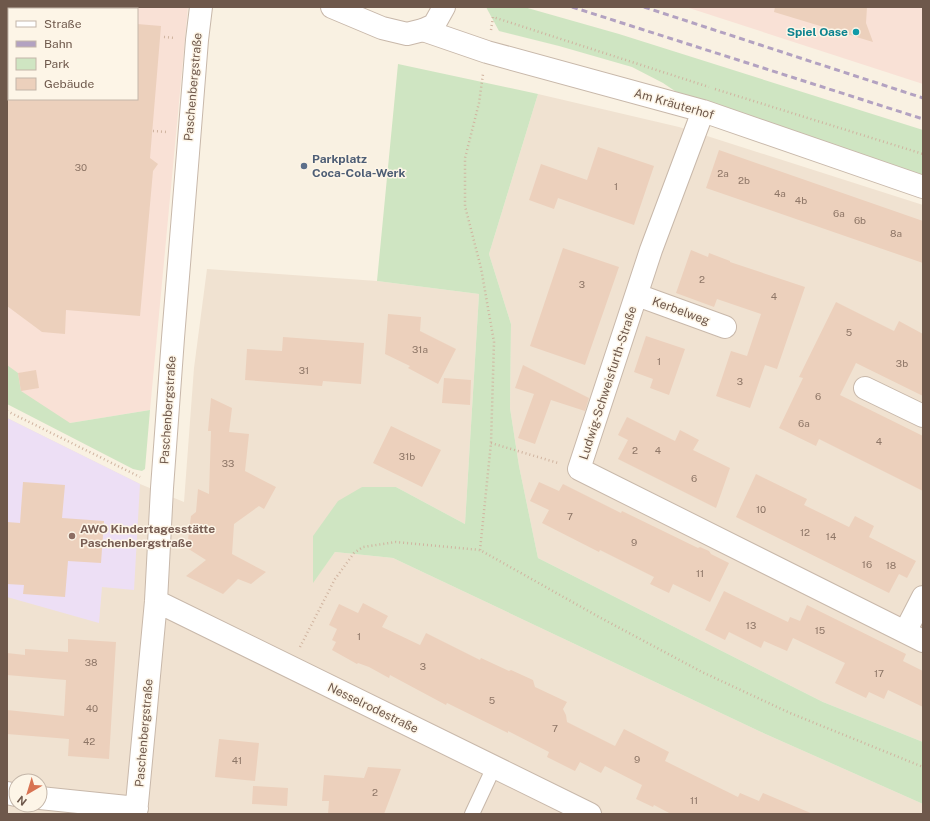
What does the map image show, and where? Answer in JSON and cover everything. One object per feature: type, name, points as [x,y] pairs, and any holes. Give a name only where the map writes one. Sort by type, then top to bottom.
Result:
[{"type":"street","name":"Paschenbergstraße","points":[[137,811],[156,601],[162,488],[188,146],[201,7]]},
{"type":"street","points":[[332,7],[382,28],[407,34],[423,30],[434,25],[444,7]]},
{"type":"street","name":"Am Kräuterhof","points":[[423,30],[486,52],[703,112],[923,187]]},
{"type":"street","name":"Ludwig-Schweisfurth-Straße","points":[[703,112],[651,250],[579,469],[914,637],[923,597]]},
{"type":"street","name":"Kerbelweg","points":[[637,295],[726,327]]},
{"type":"street","points":[[865,388],[923,416]]},
{"type":"street","name":"Nesselrodestraße","points":[[156,601],[590,814]]},
{"type":"street","points":[[48,799],[137,811]]},
{"type":"lane","points":[[472,814],[494,767]]},
{"type":"path","points":[[480,550],[491,443],[494,342],[481,268],[465,206],[465,158],[479,103],[486,52]]},
{"type":"path","points":[[153,131],[166,132]]},
{"type":"path","points":[[7,411],[162,488]]},
{"type":"path","points":[[491,443],[579,469]]},
{"type":"path","points":[[291,668],[302,643],[336,579],[354,553],[363,548],[396,542],[480,550],[599,617],[702,672],[790,713],[923,767]]},
{"type":"shaded area","points":[[7,7],[188,7],[150,410],[70,423],[7,402]]},
{"type":"shaded area","points":[[686,7],[923,7],[923,84]]},
{"type":"shaded area","points":[[538,94],[679,127],[923,205],[923,742],[823,702],[538,558],[519,466],[510,408],[511,324],[489,254]]},
{"type":"shaded area","points":[[207,269],[377,281],[479,294],[465,524],[396,487],[362,487],[313,582],[335,552],[393,558],[761,732],[923,804],[923,814],[7,814],[7,418],[140,484],[184,502],[194,368]]},
{"type":"shaded area","name":"AWO Kindertagesstätte Paschenbergstraße","points":[[7,418],[140,484],[134,590],[102,587],[99,623],[7,597]]},
{"type":"green space","points":[[486,7],[524,7],[619,34],[923,130],[923,175],[747,119],[684,97],[663,83],[632,67],[499,31]]},
{"type":"green space","points":[[398,64],[538,94],[489,254],[511,324],[510,408],[519,466],[538,558],[823,702],[923,742],[923,804],[761,732],[393,558],[335,552],[313,583],[313,536],[338,501],[362,487],[396,487],[465,524],[479,294],[377,281]]},
{"type":"green space","points":[[7,365],[18,373],[21,391],[70,423],[150,410],[145,469],[142,471],[133,469],[7,404]]},
{"type":"building","name":"Spiel Oase","points":[[775,7],[867,7],[866,23],[873,42],[774,12]]},
{"type":"building","points":[[138,24],[161,26],[150,158],[158,164],[153,171],[140,316],[66,310],[65,334],[42,332],[7,306],[7,99],[138,100]]},
{"type":"building","points":[[598,147],[654,166],[634,225],[558,198],[554,209],[529,200],[541,164],[587,180]]},
{"type":"building","points":[[719,150],[923,221],[923,263],[706,188]]},
{"type":"building","points":[[563,248],[619,267],[585,365],[530,346]]},
{"type":"building","points":[[691,250],[708,257],[709,253],[730,262],[805,287],[777,369],[765,365],[750,408],[716,396],[731,351],[747,356],[761,314],[717,299],[714,307],[676,293]]},
{"type":"building","points":[[836,302],[894,331],[899,321],[923,334],[923,396],[856,363],[840,395],[923,436],[923,491],[819,439],[816,446],[779,428],[803,378],[799,377]]},
{"type":"building","points":[[388,314],[421,317],[420,331],[456,349],[438,384],[408,368],[410,366],[385,354]]},
{"type":"building","points":[[646,336],[685,349],[669,395],[650,388],[653,379],[634,372]]},
{"type":"building","points":[[283,337],[364,343],[361,384],[323,381],[322,386],[245,380],[247,349],[282,351]]},
{"type":"building","points":[[523,365],[589,398],[585,411],[551,400],[535,444],[518,438],[534,394],[515,388]]},
{"type":"building","points":[[36,370],[39,388],[21,391],[18,373]]},
{"type":"building","points":[[444,378],[471,380],[470,405],[442,403]]},
{"type":"building","points":[[211,398],[232,408],[229,432],[249,434],[245,471],[276,487],[264,509],[259,506],[234,524],[232,554],[266,572],[251,584],[238,579],[223,594],[186,576],[206,560],[187,548],[191,516],[196,512],[198,489],[209,494],[211,431],[208,431]]},
{"type":"building","points":[[627,417],[675,441],[680,430],[699,440],[693,450],[730,468],[716,508],[618,459],[628,440],[618,435]]},
{"type":"building","points":[[391,426],[441,450],[422,487],[373,463]]},
{"type":"building","points":[[756,474],[807,499],[804,505],[849,527],[855,516],[874,526],[869,537],[916,561],[907,578],[899,574],[889,593],[736,517]]},
{"type":"building","points":[[23,482],[65,485],[62,518],[104,521],[101,563],[68,561],[65,597],[23,594],[24,585],[7,584],[7,522],[20,523]]},
{"type":"building","points":[[539,482],[559,491],[563,484],[621,513],[622,511],[698,548],[700,547],[709,551],[711,554],[729,563],[710,602],[673,584],[669,593],[650,584],[654,577],[600,550],[599,552],[542,523],[549,510],[530,501]]},
{"type":"building","points":[[724,591],[788,622],[790,617],[800,621],[807,605],[906,654],[903,661],[923,671],[923,707],[888,690],[884,699],[869,692],[866,698],[835,683],[845,663],[793,638],[787,651],[764,641],[761,648],[729,632],[725,640],[705,630]]},
{"type":"building","points":[[363,603],[388,616],[382,627],[420,645],[426,633],[480,660],[481,658],[533,680],[535,687],[567,702],[563,709],[567,722],[615,746],[624,729],[669,752],[665,761],[738,797],[740,793],[759,801],[763,793],[813,814],[671,814],[654,805],[653,807],[636,799],[642,785],[605,766],[601,773],[580,762],[575,771],[547,757],[549,752],[508,731],[508,733],[447,703],[446,705],[390,675],[389,678],[369,667],[358,663],[357,664],[332,650],[336,642],[332,640],[337,629],[329,625],[339,604],[358,613]]},
{"type":"building","points":[[68,639],[116,642],[109,759],[68,756],[69,739],[7,734],[7,710],[64,716],[66,680],[7,675],[7,653],[25,655],[25,649],[68,652]]},
{"type":"building","points":[[219,739],[259,743],[255,781],[215,777]]},
{"type":"building","points":[[368,767],[401,769],[384,814],[328,814],[329,801],[322,801],[324,775],[364,778]]},
{"type":"building","points":[[253,786],[288,788],[287,806],[252,804]]},
{"type":"railway","points":[[572,7],[923,119]]},
{"type":"railway","points":[[644,7],[923,98]]},
{"type":"place","name":"Spiel Oase","points":[[856,32]]},
{"type":"place","name":"Parkplatz Coca-Cola-Werk","points":[[304,166]]},
{"type":"place","name":"AWO Kindertagesstätte Paschenbergstraße","points":[[72,536]]}]
